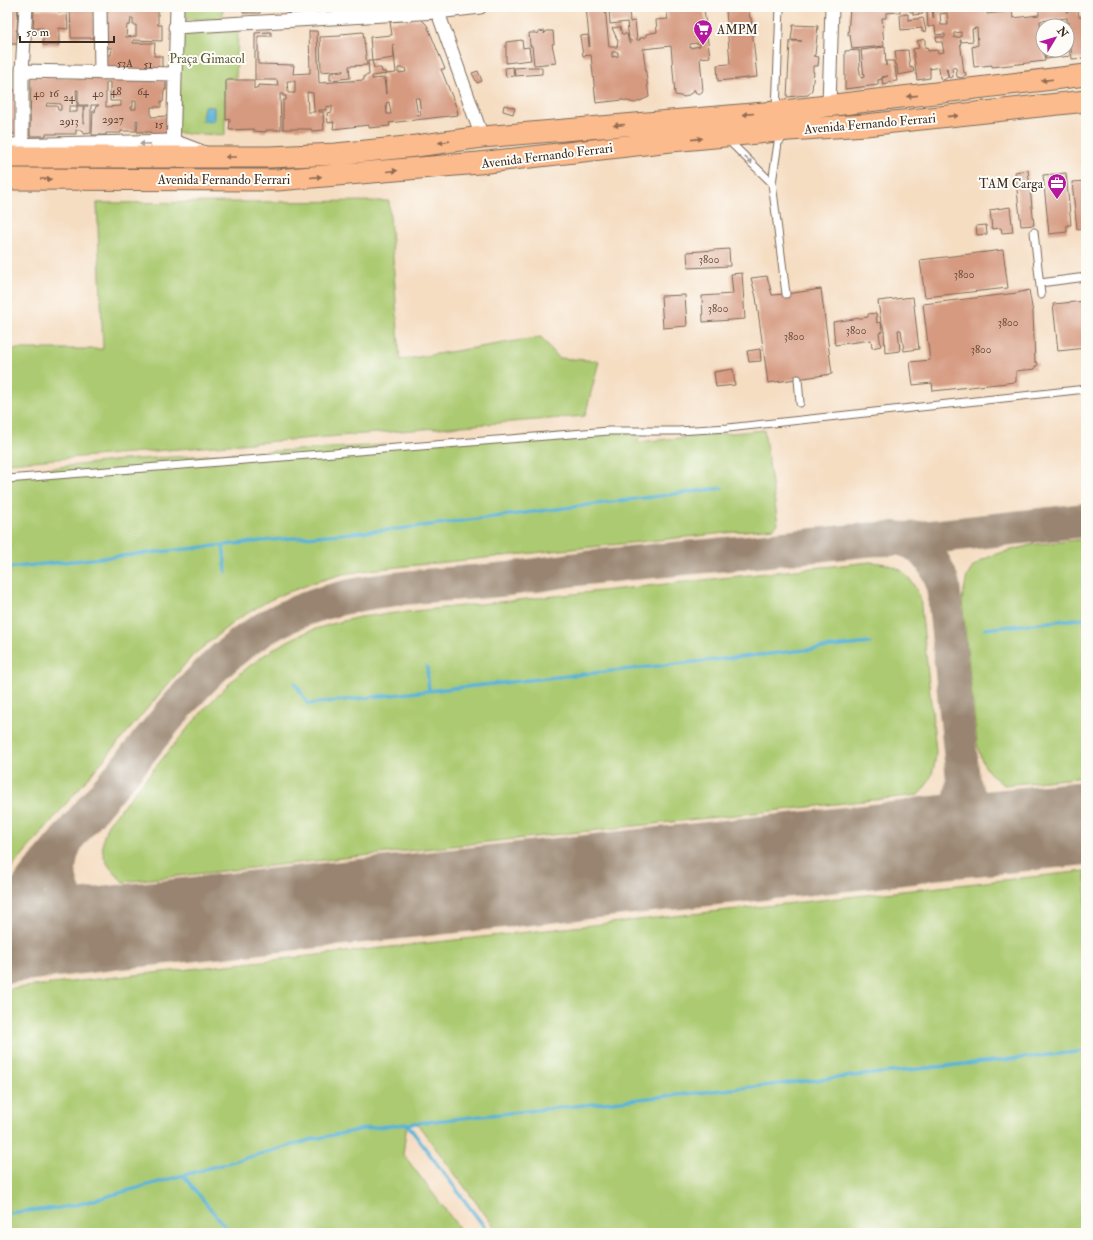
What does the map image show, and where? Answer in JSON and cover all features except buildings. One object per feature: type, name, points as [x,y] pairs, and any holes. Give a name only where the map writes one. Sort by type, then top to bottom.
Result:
[{"type":"main road","name":"Avenida Fernando Ferrari","points":[[12,150],[173,150],[209,157],[270,157],[336,154],[416,146],[482,137],[776,112],[1086,75]]},
{"type":"main road","name":"Avenida Fernando Ferrari","points":[[7,179],[277,180],[425,168],[724,136],[866,125],[1086,101]]},
{"type":"main road","points":[[789,130],[820,114],[829,105]]},
{"type":"main road","points":[[482,137],[515,159]]},
{"type":"street","points":[[12,150],[22,71],[26,7]]},
{"type":"street","points":[[100,7],[102,73]]},
{"type":"street","points":[[173,150],[177,7]]},
{"type":"street","points":[[176,27],[480,7]]},
{"type":"street","points":[[829,105],[832,7]]},
{"type":"street","points":[[437,9],[482,137]]},
{"type":"street","points":[[22,71],[175,74]]},
{"type":"lane","points":[[776,112],[780,7]]},
{"type":"lane","points":[[786,294],[772,183],[778,143],[789,130]]},
{"type":"lane","points":[[724,136],[772,183]]},
{"type":"lane","points":[[1034,232],[1041,295]]},
{"type":"lane","points":[[1040,283],[1086,277]]},
{"type":"lane","points":[[798,379],[800,403]]},
{"type":"lane","points":[[7,479],[609,432],[678,431],[728,428],[1086,389]]},
{"type":"green space","points":[[183,7],[223,7],[222,19],[184,19]]},
{"type":"green space","name":"Praça Gimacol","points":[[180,29],[238,32],[236,78],[225,78],[225,135],[177,133]]},
{"type":"green space","points":[[389,201],[400,360],[541,337],[559,358],[599,361],[585,416],[7,463],[7,349],[103,349],[97,203]]},
{"type":"green space","points":[[644,430],[637,442],[764,430],[778,524],[774,528],[369,570],[343,574],[283,594],[236,620],[192,656],[7,873],[7,473],[122,460]]},
{"type":"green space","points":[[1086,539],[1086,777],[1004,785],[989,772],[983,763],[977,743],[962,600],[967,576],[973,567],[982,560],[996,554],[1031,545]]},
{"type":"green space","points":[[870,562],[888,565],[901,570],[916,588],[920,597],[936,751],[932,775],[918,795],[123,882],[111,868],[104,856],[103,842],[108,824],[213,700],[243,671],[260,658],[277,647],[312,630],[360,617]]},
{"type":"green space","points":[[1086,871],[1086,1233],[499,1233],[416,1122],[407,1124],[403,1154],[463,1233],[7,1233],[7,989]]},
{"type":"water","points":[[204,106],[214,107],[214,122],[202,121]]},
{"type":"waterway","points":[[7,568],[282,539],[398,529],[722,488]]},
{"type":"waterway","points":[[223,545],[226,572]]},
{"type":"waterway","points":[[985,629],[1086,618]]},
{"type":"waterway","points":[[295,683],[308,704],[870,643]]},
{"type":"waterway","points":[[427,667],[429,691]]},
{"type":"waterway","points":[[7,1213],[76,1205],[314,1139],[369,1128],[1086,1051]]},
{"type":"waterway","points":[[407,1124],[489,1233]]},
{"type":"waterway","points":[[183,1175],[230,1233]]},
{"type":"taxiway","points":[[50,934],[31,921],[24,907],[26,890],[34,879],[178,706],[206,675],[237,647],[254,635],[283,619],[313,606],[344,598],[409,587],[508,579],[622,564],[866,540],[922,538],[1086,520]]},
{"type":"taxiway","points":[[894,538],[904,540],[920,547],[932,560],[943,585],[963,780],[960,800],[953,816],[940,828],[923,839]]},
{"type":"taxiway","points":[[963,780],[974,806],[986,817],[1009,831]]},
{"type":"taxiway","points":[[67,840],[62,851],[60,863],[61,885],[65,896],[79,913],[93,922],[108,926],[120,927]]},
{"type":"runway","points":[[7,941],[120,927],[912,842],[923,839],[1086,823]]},
{"type":"place","name":"AMPM","points":[[703,46]]},
{"type":"place","name":"TAM Carga","points":[[1057,200]]}]
